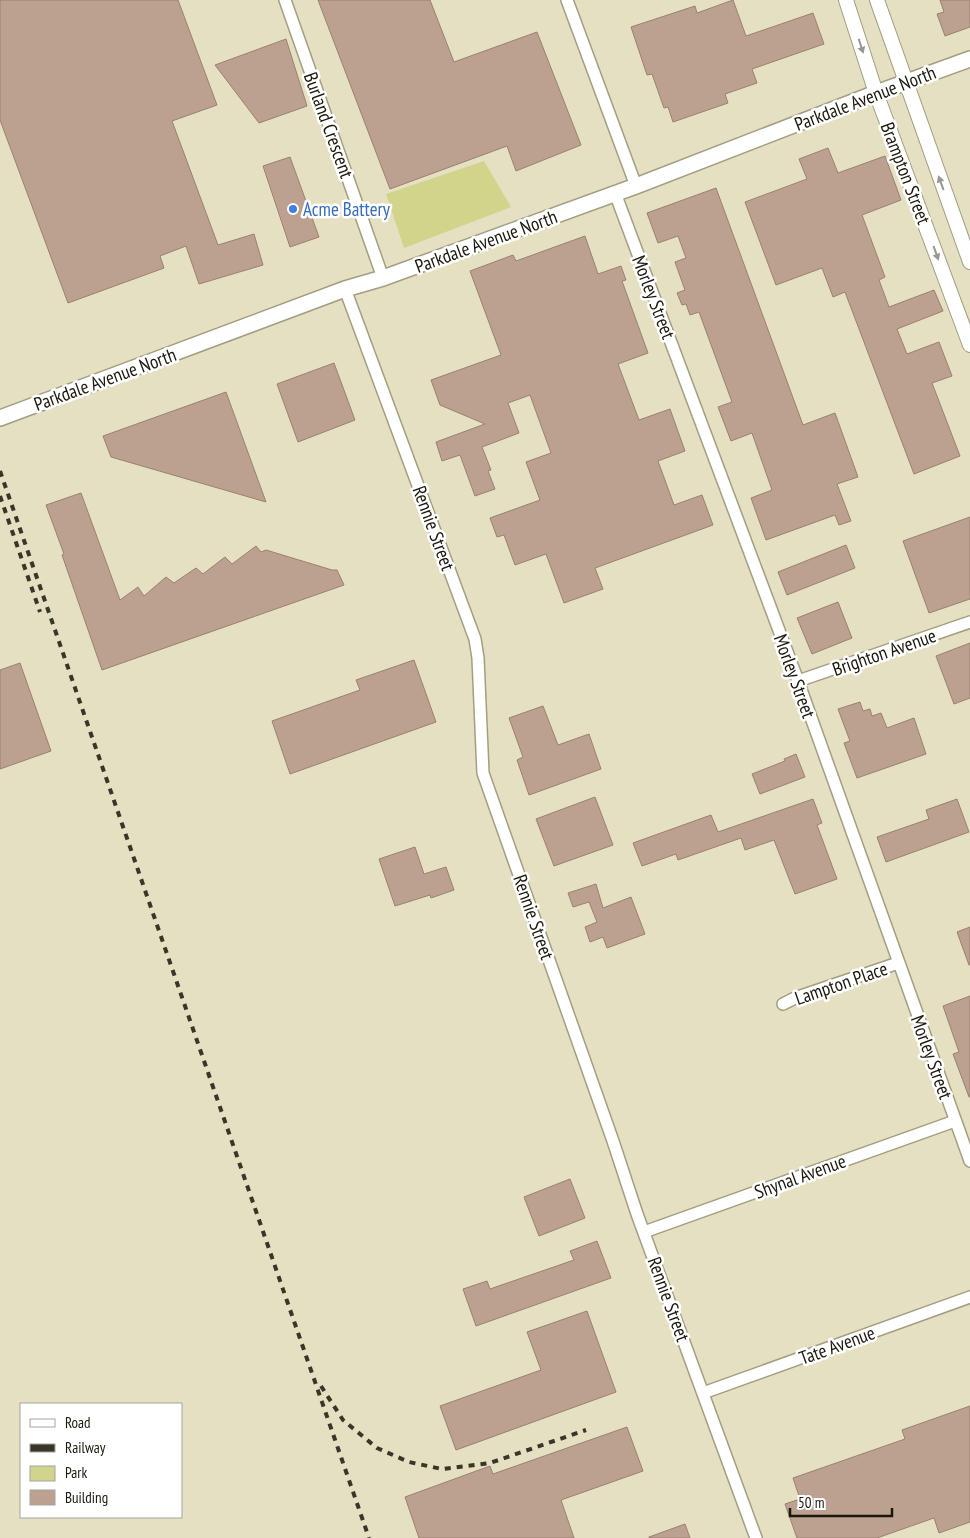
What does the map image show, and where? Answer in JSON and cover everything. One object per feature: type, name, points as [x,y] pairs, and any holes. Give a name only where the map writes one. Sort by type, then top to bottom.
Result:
[{"type":"main road","name":"Parkdale Avenue North","points":[[0,418],[345,289],[383,278],[615,194],[876,93],[970,59]]},
{"type":"street","name":"Burland Crescent","points":[[285,0],[383,278]]},
{"type":"street","points":[[567,0],[636,186]]},
{"type":"street","name":"Brampton Street","points":[[846,0],[876,93],[970,345]]},
{"type":"street","name":"Brampton Street","points":[[877,0],[970,262]]},
{"type":"street","name":"Morley Street","points":[[615,194],[798,681],[970,1161]]},
{"type":"street","name":"Rennie Street","points":[[345,289],[475,639],[478,658],[484,773],[644,1232],[756,1538]]},
{"type":"street","name":"Brighton Avenue","points":[[798,681],[970,622]]},
{"type":"street","name":"Lampton Place","points":[[783,1004],[795,998],[898,963]]},
{"type":"street","name":"Shynal Avenue","points":[[644,1232],[955,1121]]},
{"type":"street","name":"Tate Avenue","points":[[704,1393],[970,1297]]},
{"type":"green space","points":[[484,161],[511,207],[404,248],[386,194]]},
{"type":"building","points":[[0,0],[178,0],[217,105],[172,121],[218,245],[254,234],[263,265],[199,284],[186,246],[160,256],[164,268],[68,303],[0,120]]},
{"type":"building","points":[[318,0],[430,0],[454,62],[537,32],[581,145],[516,171],[507,146],[390,189]]},
{"type":"building","points":[[733,0],[746,36],[813,13],[824,44],[752,69],[757,83],[725,94],[728,103],[673,122],[668,107],[664,108],[652,74],[647,75],[631,27],[695,6],[697,13]]},
{"type":"building","points":[[940,0],[970,0],[970,27],[945,36],[937,14],[944,12]]},
{"type":"building","points":[[286,39],[307,106],[259,123],[215,65]]},
{"type":"building","points":[[828,148],[838,173],[885,156],[901,200],[862,215],[885,277],[879,280],[889,307],[934,290],[943,311],[897,329],[907,354],[939,342],[952,376],[932,383],[960,456],[914,474],[845,292],[833,297],[822,268],[776,285],[745,202],[807,179],[799,159]]},
{"type":"building","name":"Acme Battery","points":[[290,157],[319,237],[290,247],[263,166]]},
{"type":"building","points":[[716,188],[803,425],[835,413],[858,477],[837,484],[851,521],[839,525],[835,515],[766,540],[751,498],[772,490],[752,433],[731,441],[718,407],[732,402],[699,312],[690,315],[686,304],[682,305],[677,293],[685,290],[675,262],[686,258],[678,236],[658,243],[647,213]]},
{"type":"building","points":[[585,236],[598,274],[621,266],[626,280],[622,281],[648,353],[618,364],[639,420],[670,409],[685,451],[658,461],[674,505],[702,495],[713,525],[595,568],[603,589],[564,603],[546,554],[515,565],[504,535],[497,537],[490,518],[540,500],[526,462],[551,453],[530,395],[508,403],[519,433],[482,447],[491,470],[488,471],[495,489],[475,496],[460,455],[442,461],[436,442],[485,424],[440,405],[431,380],[501,355],[470,271],[513,255],[516,261]]},
{"type":"building","points":[[334,363],[355,420],[298,442],[277,384]]},
{"type":"building","points":[[226,392],[266,502],[111,457],[103,436]]},
{"type":"building","points":[[81,493],[120,600],[138,587],[144,596],[166,577],[174,583],[196,568],[203,574],[225,557],[232,564],[256,546],[261,552],[266,550],[337,570],[344,585],[102,670],[46,505]]},
{"type":"building","points":[[970,517],[970,599],[929,613],[903,541]]},
{"type":"building","points":[[846,545],[855,568],[787,595],[778,572]]},
{"type":"building","points":[[838,602],[852,638],[812,654],[797,618]]},
{"type":"building","points":[[970,643],[970,698],[954,704],[936,656]]},
{"type":"building","points":[[414,660],[436,722],[290,774],[272,721],[360,690],[356,680]]},
{"type":"building","points":[[20,663],[51,751],[0,769],[0,670]]},
{"type":"building","points":[[860,702],[863,711],[870,709],[872,716],[881,713],[887,728],[914,718],[926,754],[857,778],[844,743],[850,741],[838,709]]},
{"type":"building","points":[[543,706],[558,745],[589,734],[601,769],[529,795],[517,760],[523,757],[509,718]]},
{"type":"building","points":[[796,754],[805,777],[760,794],[752,774],[785,761],[784,759]]},
{"type":"building","points":[[595,797],[613,845],[554,866],[536,819]]},
{"type":"building","points":[[813,799],[822,823],[817,825],[837,879],[795,894],[774,840],[745,850],[741,838],[678,860],[676,854],[642,866],[633,843],[711,815],[718,832]]},
{"type":"building","points":[[957,799],[969,832],[886,862],[877,837],[929,819],[926,810]]},
{"type":"building","points":[[415,847],[424,874],[446,867],[454,890],[431,898],[430,895],[395,906],[379,859]]},
{"type":"building","points":[[596,884],[603,908],[631,897],[645,934],[607,948],[603,937],[590,942],[585,927],[597,922],[589,902],[573,907],[568,893]]},
{"type":"building","points":[[970,927],[970,965],[969,965],[957,932]]},
{"type":"building","points":[[970,996],[969,1097],[953,1054],[959,1052],[943,1006]]},
{"type":"building","points":[[570,1179],[585,1218],[539,1236],[524,1197]]},
{"type":"building","points":[[597,1241],[611,1278],[476,1326],[463,1289],[487,1281],[490,1289],[574,1260],[570,1251]]},
{"type":"building","points":[[587,1311],[616,1392],[456,1450],[440,1406],[541,1370],[527,1332]]},
{"type":"building","points":[[970,1406],[970,1522],[939,1533],[934,1518],[877,1538],[797,1538],[785,1504],[800,1499],[793,1478],[905,1439],[902,1430]]},
{"type":"building","points":[[627,1427],[643,1471],[561,1500],[574,1538],[419,1538],[405,1497],[490,1466],[493,1474]]},
{"type":"building","points":[[685,1524],[690,1538],[649,1538],[649,1537]]},
{"type":"railway","points":[[0,471],[369,1538]]},
{"type":"railway","points":[[0,496],[40,612]]},
{"type":"railway","points":[[321,1386],[343,1420],[377,1448],[409,1462],[442,1469],[490,1463],[586,1430]]},
{"type":"place","name":"Acme Battery","points":[[293,209]]}]
